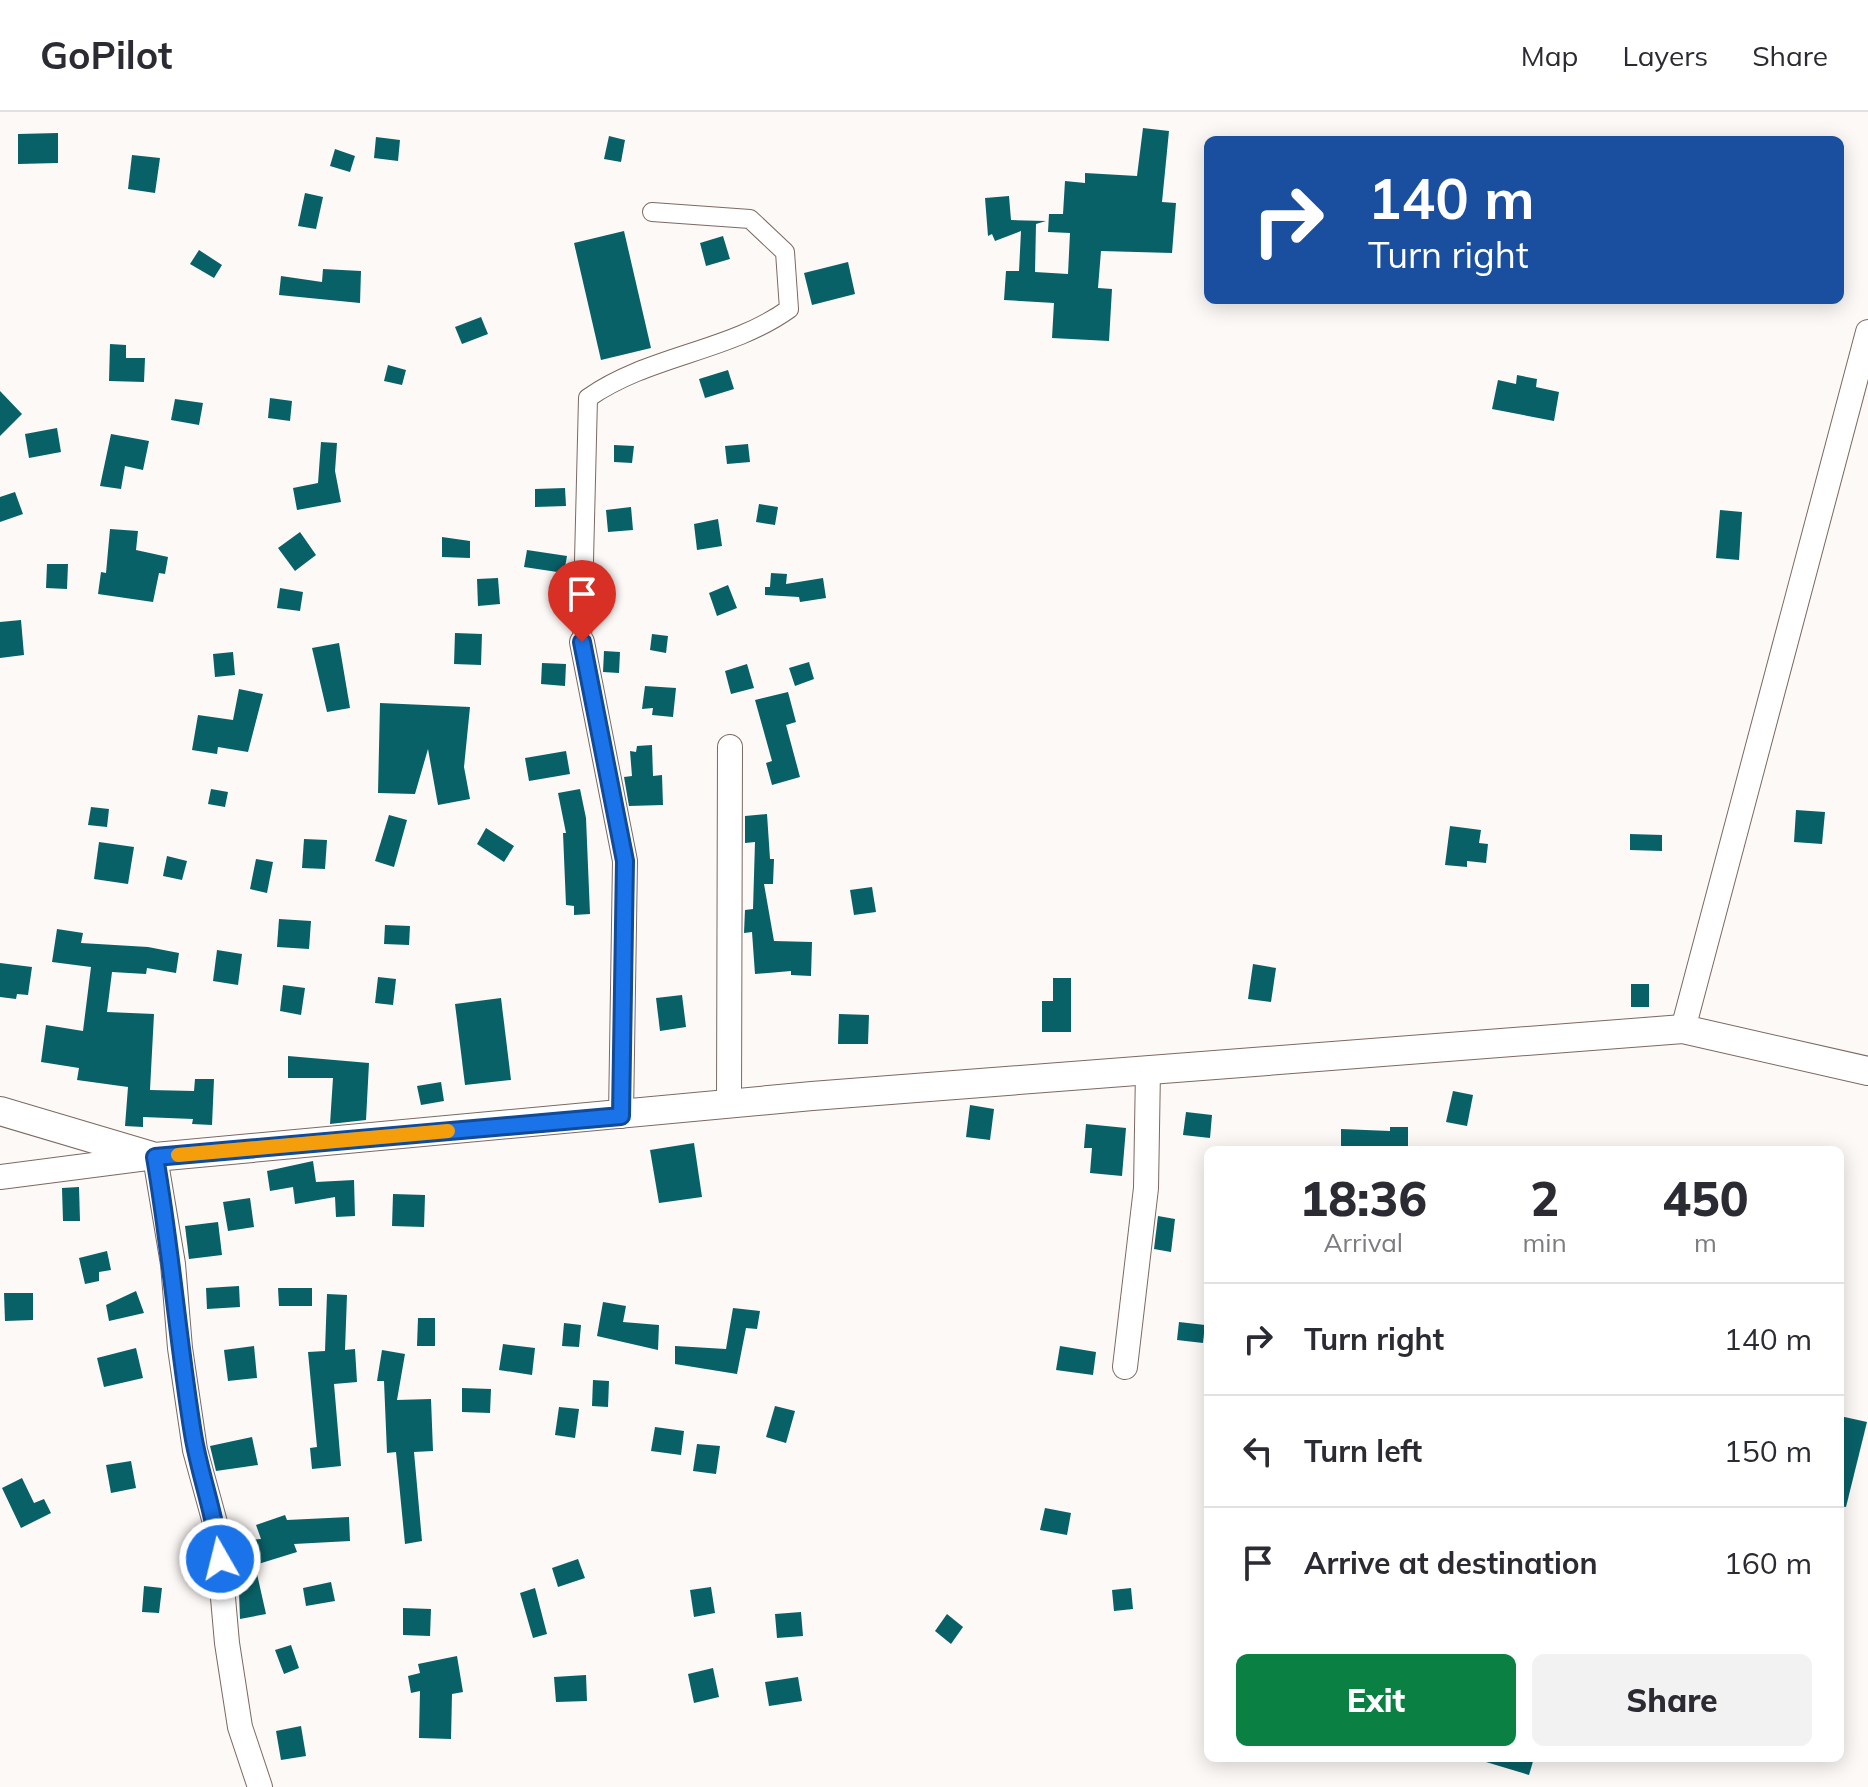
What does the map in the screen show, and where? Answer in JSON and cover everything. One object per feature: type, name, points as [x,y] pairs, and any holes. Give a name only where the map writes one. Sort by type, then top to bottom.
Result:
[{"type":"street","points":[[621,1116],[625,861],[582,642],[588,398],[616,378],[765,326],[789,309],[785,252],[750,219],[652,212]]},
{"type":"street","points":[[1683,1029],[1868,332]]},
{"type":"street","points":[[729,1104],[730,747]]},
{"type":"street","points":[[0,1177],[155,1157],[729,1104],[1683,1029],[1868,1071]]},
{"type":"street","points":[[1125,1367],[1146,1188],[1148,1070]]},
{"type":"street","points":[[0,1111],[155,1157]]},
{"type":"street","points":[[155,1157],[173,1264],[180,1348],[195,1450],[217,1530],[227,1643],[240,1727],[260,1787]]},
{"type":"building","points":[[1143,128],[1169,131],[1162,202],[1176,203],[1172,253],[1101,251],[1098,288],[1112,289],[1109,341],[1052,338],[1054,303],[1004,300],[1006,271],[1019,271],[1021,231],[995,241],[992,234],[988,236],[985,198],[1009,196],[1011,220],[1046,221],[1036,224],[1035,272],[1068,274],[1070,233],[1048,232],[1049,214],[1063,214],[1065,181],[1085,183],[1085,173],[1137,176]]},
{"type":"building","points":[[58,133],[58,163],[18,164],[18,134]]},
{"type":"building","points":[[609,136],[625,140],[621,162],[604,159]]},
{"type":"building","points":[[376,137],[400,140],[398,161],[374,158]]},
{"type":"building","points":[[335,149],[355,156],[350,172],[330,166]]},
{"type":"building","points":[[132,155],[160,158],[155,193],[128,189]]},
{"type":"building","points":[[305,193],[323,197],[316,229],[298,226]]},
{"type":"building","points":[[624,231],[651,348],[601,360],[574,243]]},
{"type":"building","points":[[723,236],[730,259],[706,266],[700,243]]},
{"type":"building","points":[[199,250],[222,265],[214,278],[190,264]]},
{"type":"building","points":[[848,262],[855,294],[812,305],[804,273]]},
{"type":"building","points":[[323,269],[361,271],[360,303],[279,295],[281,276],[322,282]]},
{"type":"building","points":[[481,317],[488,334],[462,344],[455,327]]},
{"type":"building","points":[[110,344],[126,345],[126,358],[145,358],[144,382],[109,381]]},
{"type":"building","points":[[388,365],[406,370],[402,385],[384,381]]},
{"type":"building","points":[[728,370],[734,389],[705,398],[699,379]]},
{"type":"building","points":[[1517,375],[1537,379],[1536,387],[1559,392],[1554,421],[1492,409],[1498,380],[1516,384]]},
{"type":"building","points":[[0,391],[22,414],[0,436]]},
{"type":"building","points":[[270,398],[292,401],[290,421],[268,418]]},
{"type":"building","points":[[175,399],[203,403],[199,425],[171,420]]},
{"type":"building","points":[[57,428],[61,452],[29,458],[25,434]]},
{"type":"building","points":[[111,434],[149,441],[143,470],[125,466],[121,489],[100,486]]},
{"type":"building","points":[[321,442],[337,443],[335,471],[341,502],[297,510],[293,488],[318,483]]},
{"type":"building","points":[[748,444],[750,462],[727,464],[725,446]]},
{"type":"building","points":[[614,445],[634,446],[632,463],[614,462]]},
{"type":"building","points":[[565,488],[566,506],[535,507],[535,489]]},
{"type":"building","points":[[15,492],[23,514],[0,522],[0,497]]},
{"type":"building","points":[[759,504],[778,507],[775,525],[756,522]]},
{"type":"building","points":[[631,507],[633,530],[608,532],[606,510]]},
{"type":"building","points":[[1720,510],[1742,512],[1739,560],[1716,558]]},
{"type":"building","points":[[718,519],[722,546],[697,550],[694,524]]},
{"type":"building","points":[[110,529],[138,531],[136,550],[168,557],[165,574],[159,573],[153,602],[98,594],[101,572],[106,573]]},
{"type":"building","points":[[300,532],[316,555],[295,571],[278,548]]},
{"type":"building","points":[[442,537],[470,541],[470,558],[442,557]]},
{"type":"building","points":[[527,550],[567,556],[564,573],[524,567]]},
{"type":"building","points":[[47,564],[68,564],[67,589],[46,588]]},
{"type":"building","points":[[771,573],[787,574],[786,584],[823,578],[826,598],[800,602],[799,597],[765,595],[765,587],[770,587]]},
{"type":"building","points":[[498,578],[500,604],[478,606],[477,579]]},
{"type":"building","points":[[728,585],[737,608],[717,616],[709,593]]},
{"type":"building","points":[[280,588],[303,592],[300,611],[277,608]]},
{"type":"building","points":[[21,620],[24,655],[0,658],[0,622]]},
{"type":"building","points":[[455,633],[482,634],[481,665],[454,664]]},
{"type":"building","points":[[652,634],[668,636],[666,653],[650,650]]},
{"type":"building","points":[[339,643],[350,708],[327,712],[312,648]]},
{"type":"building","points":[[604,651],[620,652],[619,673],[603,672]]},
{"type":"building","points":[[233,652],[235,675],[215,677],[213,654]]},
{"type":"building","points":[[809,662],[814,679],[795,686],[789,668]]},
{"type":"building","points":[[542,663],[566,664],[565,686],[541,684]]},
{"type":"building","points":[[747,664],[754,688],[731,694],[725,671]]},
{"type":"building","points":[[645,686],[676,688],[673,717],[652,715],[653,708],[642,709]]},
{"type":"building","points":[[239,689],[263,694],[248,752],[218,747],[217,754],[192,750],[198,715],[233,720]]},
{"type":"building","points":[[788,692],[796,722],[786,725],[800,777],[772,785],[766,763],[772,761],[755,700]]},
{"type":"building","points":[[380,703],[470,707],[464,767],[470,799],[438,805],[428,749],[415,794],[378,793]]},
{"type":"building","points":[[652,745],[653,776],[662,775],[663,805],[629,806],[624,777],[632,776],[630,751],[636,752],[637,746]]},
{"type":"building","points":[[566,751],[570,774],[529,781],[525,758]]},
{"type":"building","points":[[211,789],[228,792],[225,807],[208,804]]},
{"type":"building","points":[[580,789],[586,818],[590,914],[574,915],[574,906],[566,905],[563,833],[566,833],[558,793]]},
{"type":"building","points":[[91,807],[109,809],[107,827],[88,825]]},
{"type":"building","points":[[1796,810],[1825,812],[1822,844],[1794,842]]},
{"type":"building","points":[[767,814],[770,859],[774,859],[773,884],[764,884],[774,941],[812,942],[811,976],[791,975],[791,971],[755,974],[752,932],[744,933],[745,910],[753,909],[755,842],[745,843],[745,816]]},
{"type":"building","points":[[389,815],[407,820],[394,867],[375,861]]},
{"type":"building","points":[[1450,826],[1481,830],[1479,843],[1488,844],[1486,863],[1467,861],[1467,867],[1445,865]]},
{"type":"building","points":[[486,828],[514,846],[504,862],[477,844]]},
{"type":"building","points":[[1630,834],[1662,835],[1662,851],[1630,850]]},
{"type":"building","points":[[304,839],[327,840],[325,869],[302,868]]},
{"type":"building","points":[[99,842],[134,847],[128,884],[94,879]]},
{"type":"building","points":[[167,856],[187,861],[182,880],[163,876]]},
{"type":"building","points":[[256,859],[273,862],[267,893],[250,889]]},
{"type":"building","points":[[872,887],[876,912],[854,915],[850,890]]},
{"type":"building","points":[[279,919],[311,921],[309,949],[277,947]]},
{"type":"building","points":[[385,925],[410,926],[409,945],[384,944]]},
{"type":"building","points":[[57,929],[83,933],[81,943],[148,947],[179,953],[176,973],[147,968],[146,974],[112,972],[107,1012],[154,1014],[150,1090],[194,1091],[195,1079],[214,1079],[212,1125],[192,1124],[193,1119],[143,1117],[143,1127],[125,1126],[128,1087],[77,1080],[79,1068],[41,1062],[46,1025],[83,1031],[91,967],[52,962]]},
{"type":"building","points":[[217,950],[242,954],[238,985],[213,981]]},
{"type":"building","points":[[0,963],[32,967],[28,995],[17,994],[16,999],[0,997]]},
{"type":"building","points":[[1253,964],[1276,968],[1271,1002],[1248,999]]},
{"type":"building","points":[[378,977],[396,979],[393,1005],[375,1003]]},
{"type":"building","points":[[1053,978],[1071,978],[1071,1032],[1042,1032],[1042,1001],[1053,1001]]},
{"type":"building","points":[[1631,984],[1649,984],[1649,1007],[1631,1007]]},
{"type":"building","points":[[283,985],[305,988],[301,1015],[280,1011]]},
{"type":"building","points":[[682,995],[686,1027],[660,1031],[656,998]]},
{"type":"building","points":[[501,998],[511,1080],[465,1085],[455,1004]]},
{"type":"building","points":[[839,1014],[869,1015],[868,1044],[838,1044]]},
{"type":"building","points":[[288,1056],[369,1063],[366,1120],[330,1124],[333,1078],[288,1078]]},
{"type":"building","points":[[441,1082],[444,1101],[421,1105],[417,1086]]},
{"type":"building","points":[[1453,1091],[1473,1095],[1467,1126],[1446,1122]]},
{"type":"building","points":[[970,1105],[994,1109],[990,1140],[966,1137]]},
{"type":"building","points":[[1186,1112],[1212,1115],[1210,1138],[1183,1135]]},
{"type":"building","points":[[1086,1124],[1126,1128],[1122,1176],[1090,1173],[1092,1148],[1084,1148]]},
{"type":"building","points":[[1390,1127],[1408,1127],[1408,1146],[1341,1146],[1341,1129],[1390,1131]]},
{"type":"building","points":[[694,1143],[702,1197],[659,1203],[650,1150]]},
{"type":"building","points":[[313,1161],[316,1182],[354,1180],[355,1216],[336,1217],[335,1197],[295,1204],[293,1187],[270,1191],[267,1171]]},
{"type":"building","points":[[79,1187],[80,1221],[63,1221],[62,1188]]},
{"type":"building","points":[[393,1194],[425,1195],[424,1227],[392,1226]]},
{"type":"building","points":[[250,1198],[254,1227],[228,1231],[223,1202]]},
{"type":"building","points":[[1158,1216],[1175,1219],[1171,1252],[1154,1249]]},
{"type":"building","points":[[218,1222],[222,1255],[189,1259],[185,1226]]},
{"type":"building","points":[[107,1251],[111,1270],[99,1272],[99,1281],[85,1284],[79,1258]]},
{"type":"building","points":[[239,1286],[240,1307],[207,1309],[206,1288]]},
{"type":"building","points":[[278,1288],[312,1288],[312,1306],[279,1306]]},
{"type":"building","points":[[136,1291],[144,1313],[109,1321],[106,1305]]},
{"type":"building","points":[[4,1293],[33,1293],[33,1320],[5,1321]]},
{"type":"building","points":[[327,1294],[347,1295],[345,1350],[355,1349],[357,1382],[334,1384],[341,1466],[312,1469],[310,1448],[317,1447],[308,1352],[325,1351]]},
{"type":"building","points":[[603,1302],[626,1306],[623,1322],[659,1325],[658,1350],[597,1336]]},
{"type":"building","points":[[733,1308],[760,1311],[757,1329],[746,1328],[737,1374],[675,1364],[675,1346],[726,1349]]},
{"type":"building","points":[[418,1318],[435,1318],[435,1346],[417,1346]]},
{"type":"building","points":[[1179,1322],[1204,1325],[1203,1343],[1177,1340]]},
{"type":"building","points":[[564,1323],[581,1325],[579,1347],[562,1346]]},
{"type":"building","points":[[503,1344],[535,1348],[532,1375],[499,1370]]},
{"type":"building","points":[[254,1346],[257,1378],[228,1381],[224,1350]]},
{"type":"building","points":[[1060,1346],[1096,1352],[1093,1375],[1056,1370]]},
{"type":"building","points":[[136,1348],[143,1378],[104,1387],[97,1358]]},
{"type":"building","points":[[382,1350],[405,1354],[397,1400],[431,1399],[433,1451],[414,1452],[422,1541],[405,1544],[396,1452],[387,1453],[384,1381],[377,1381]]},
{"type":"building","points":[[593,1380],[609,1381],[608,1407],[592,1406]]},
{"type":"building","points":[[462,1388],[491,1389],[490,1413],[462,1412]]},
{"type":"building","points":[[775,1406],[795,1411],[786,1443],[766,1437]]},
{"type":"building","points":[[559,1407],[579,1409],[575,1438],[555,1435]]},
{"type":"building","points":[[1844,1417],[1867,1422],[1844,1507]]},
{"type":"building","points":[[655,1427],[684,1431],[681,1455],[651,1451]]},
{"type":"building","points":[[252,1437],[258,1465],[216,1471],[210,1446]]},
{"type":"building","points":[[697,1444],[720,1446],[716,1474],[693,1471]]},
{"type":"building","points":[[131,1461],[136,1488],[111,1493],[106,1465]]},
{"type":"building","points":[[22,1478],[34,1503],[44,1499],[51,1513],[21,1528],[2,1488]]},
{"type":"building","points":[[1045,1508],[1071,1513],[1067,1535],[1040,1530]]},
{"type":"building","points":[[285,1515],[287,1520],[349,1517],[350,1541],[294,1544],[297,1552],[255,1565],[266,1614],[240,1619],[237,1541],[261,1539],[256,1525]]},
{"type":"building","points":[[578,1559],[585,1578],[558,1587],[552,1568]]},
{"type":"building","points":[[331,1582],[335,1601],[306,1606],[303,1588]]},
{"type":"building","points":[[144,1586],[162,1588],[159,1613],[142,1612]]},
{"type":"building","points":[[711,1587],[715,1613],[694,1617],[690,1590]]},
{"type":"building","points":[[535,1588],[547,1634],[533,1638],[520,1593]]},
{"type":"building","points":[[1131,1588],[1133,1609],[1114,1611],[1112,1590]]},
{"type":"building","points":[[403,1608],[431,1609],[430,1636],[403,1635]]},
{"type":"building","points":[[801,1612],[803,1636],[777,1638],[775,1614]]},
{"type":"building","points":[[947,1614],[963,1627],[951,1644],[935,1631]]},
{"type":"building","points":[[291,1645],[299,1668],[284,1674],[275,1650]]},
{"type":"building","points":[[457,1656],[463,1692],[452,1694],[451,1739],[419,1738],[420,1691],[411,1693],[408,1676],[420,1673],[418,1664]]},
{"type":"building","points":[[713,1668],[719,1697],[694,1703],[688,1674]]},
{"type":"building","points":[[586,1675],[587,1701],[556,1702],[554,1677]]},
{"type":"building","points":[[798,1677],[802,1701],[769,1706],[765,1682]]},
{"type":"building","points":[[301,1726],[306,1756],[281,1760],[276,1731]]},
{"type":"building","points":[[1486,1762],[1533,1762],[1529,1775]]},
{"type":"slow traffic","points":[[178,1155],[448,1131]]},
{"type":"route","points":[[220,1559],[217,1530],[195,1450],[180,1348],[173,1264],[155,1157],[621,1116],[625,861],[582,642]]}]
